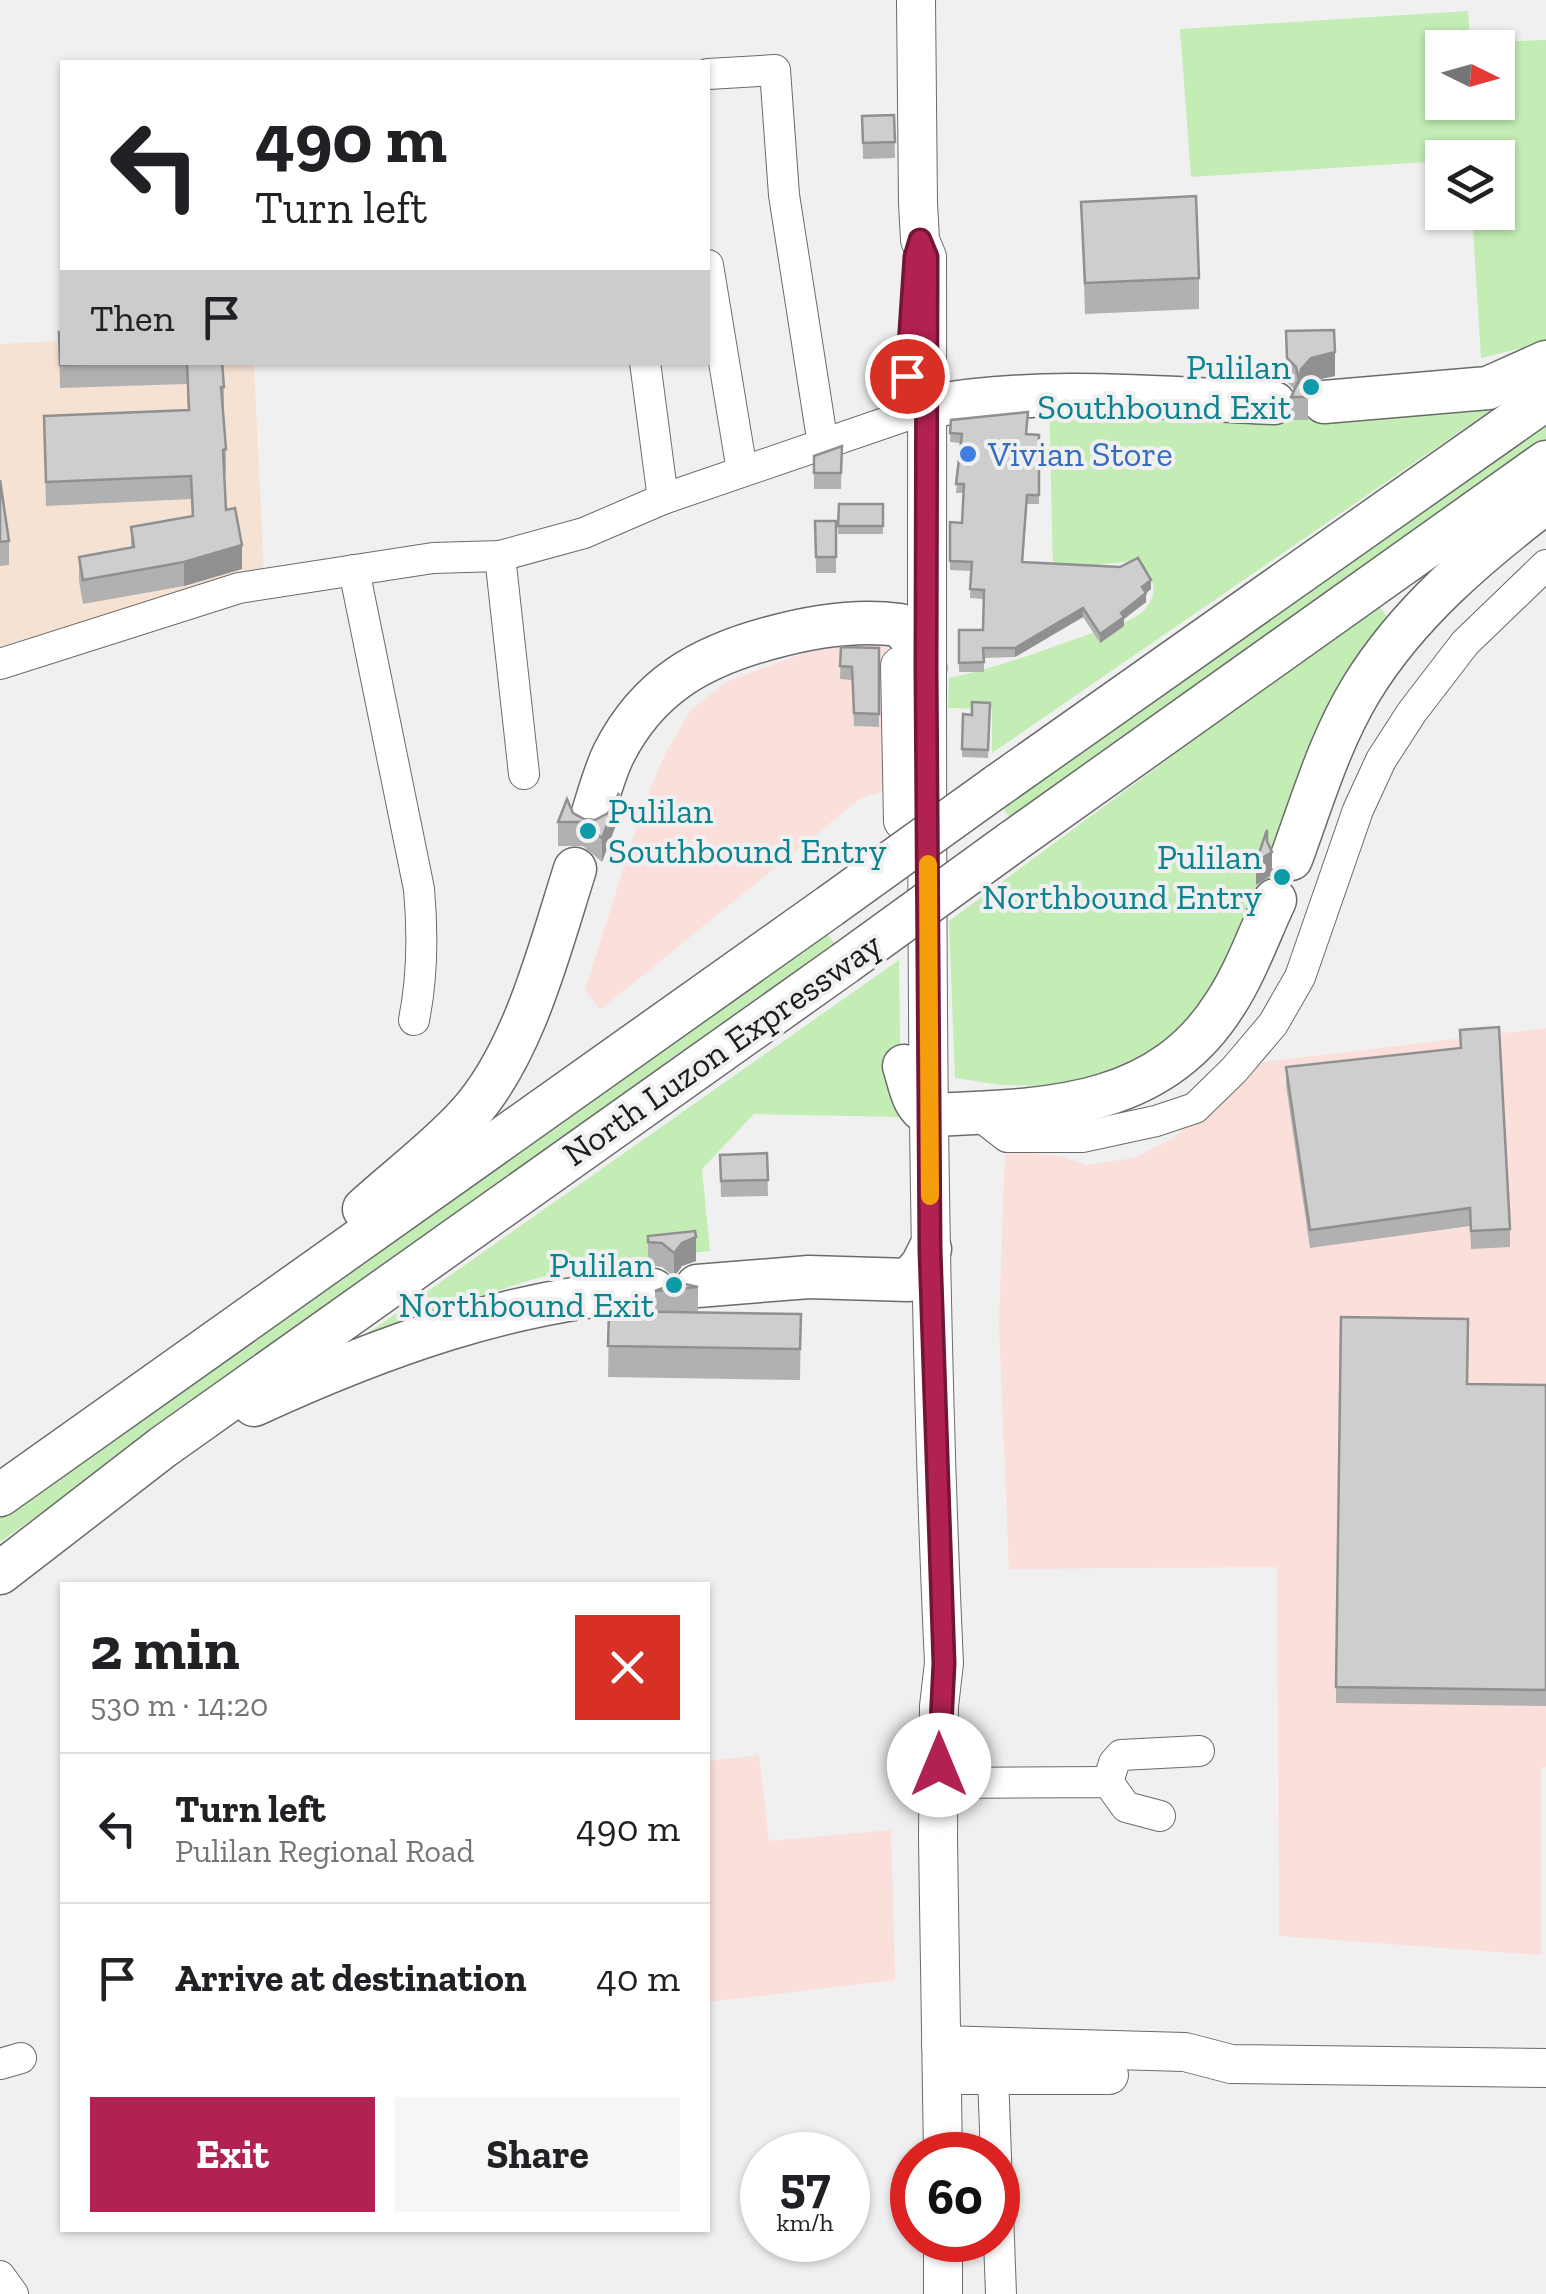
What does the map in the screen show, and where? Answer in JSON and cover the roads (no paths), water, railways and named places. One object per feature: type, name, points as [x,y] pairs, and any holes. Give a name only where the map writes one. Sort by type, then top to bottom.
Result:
[{"type":"highway","points":[[1324,402],[1488,388],[1546,362]]},
{"type":"highway","points":[[916,411],[976,398],[1051,395],[1274,403]]},
{"type":"highway","name":"North Luzon Expressway","points":[[0,1495],[1546,399]]},
{"type":"highway","name":"North Luzon Expressway","points":[[0,1573],[163,1447],[1546,462]]},
{"type":"highway","points":[[1291,859],[1336,742],[1361,690],[1392,644],[1441,589],[1546,502]]},
{"type":"highway","points":[[591,819],[613,755],[653,697],[678,674],[741,646],[787,633],[865,620],[900,625],[918,646],[926,668]]},
{"type":"highway","points":[[236,1329],[469,1114],[514,1040],[576,869]]},
{"type":"highway","points":[[904,1066],[916,1104],[924,1113],[931,1114],[1034,1110],[1094,1100],[1134,1085],[1167,1065],[1196,1040],[1225,1005],[1274,900]]},
{"type":"highway","points":[[698,1286],[919,1264]]},
{"type":"highway","points":[[163,1447],[326,1372],[458,1327],[526,1308],[610,1292],[652,1290]]},
{"type":"main road","points":[[916,0],[920,240],[927,257],[900,625],[904,1066],[919,1264],[920,1639],[930,1691],[939,1706],[941,2005],[962,2071],[948,2132]]},
{"type":"main road","points":[[916,411],[926,668],[931,1114],[919,1264]]},
{"type":"main road","points":[[962,2071],[1185,2052],[1230,2064],[1546,2068]]},
{"type":"main road","points":[[942,2262],[942,2294]]},
{"type":"street","points":[[710,74],[776,70],[784,194],[823,444]]},
{"type":"street","points":[[710,276],[742,471]]},
{"type":"street","points":[[645,365],[663,499]]},
{"type":"street","points":[[0,664],[239,588],[433,558],[500,556],[584,533],[663,499],[916,411]]},
{"type":"street","points":[[500,556],[524,774]]},
{"type":"street","points":[[976,1113],[1007,1137],[1082,1136],[1156,1121],[1195,1108],[1273,1024],[1300,976],[1358,810],[1380,760],[1464,643],[1546,565]]},
{"type":"street","points":[[354,570],[418,888],[424,940],[414,1020]]},
{"type":"street","points":[[1108,1782],[1114,1763],[1121,1756],[1199,1751]]},
{"type":"street","points":[[941,1784],[1108,1782]]},
{"type":"street","points":[[1108,1782],[1126,1807],[1160,1816]]},
{"type":"street","points":[[962,2071],[1001,2294]]},
{"type":"street","points":[[0,2276],[13,2294]]},
{"type":"place","name":"Pulilan Southbound Exit","points":[[1311,387]]},
{"type":"place","name":"Vivian Store","points":[[968,454]]},
{"type":"place","name":"Pulilan Southbound Entry","points":[[588,831]]},
{"type":"place","name":"Pulilan Northbound Entry","points":[[1282,877]]},
{"type":"place","name":"Pulilan Northbound Exit","points":[[674,1285]]}]
